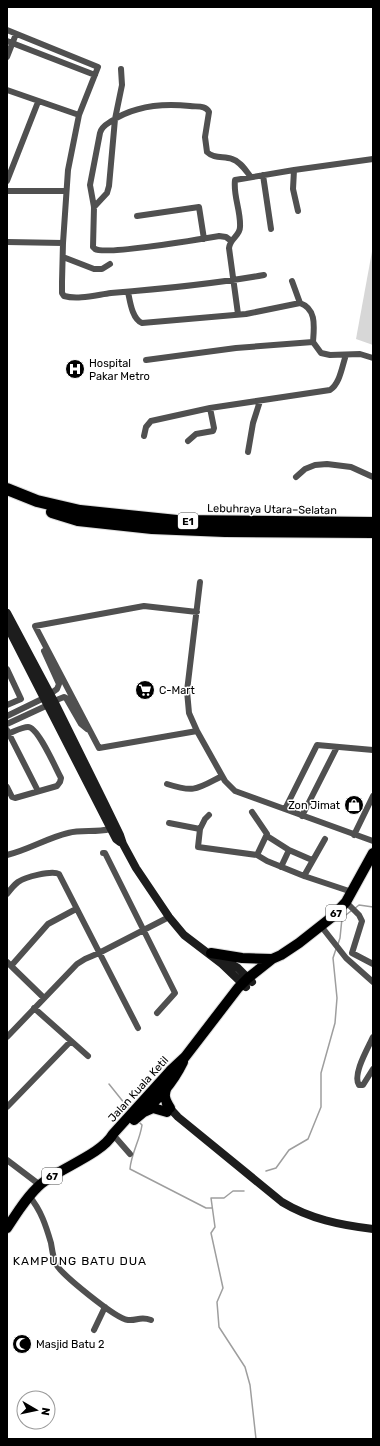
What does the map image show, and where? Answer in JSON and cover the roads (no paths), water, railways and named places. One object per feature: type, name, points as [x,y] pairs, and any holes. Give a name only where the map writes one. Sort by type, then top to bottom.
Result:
[{"type":"highway","name":"Lebuhraya Utara–Selatan","points":[[7,489],[37,501],[80,511],[170,520],[373,523]]},
{"type":"highway","name":"Lebuhraya Utara–Selatan","points":[[7,498],[78,520],[152,528],[225,531],[373,532]]},
{"type":"main road","points":[[7,613],[110,829],[116,839],[123,844]]},
{"type":"main road","points":[[7,626],[107,808],[123,844],[169,917],[184,935],[247,982]]},
{"type":"main road","name":"Jalan Kuala Ketil","points":[[7,1228],[29,1196],[40,1185],[58,1172],[99,1149],[113,1139],[113,1134],[139,1113],[153,1097],[170,1071],[185,1057],[221,1010],[247,982],[279,958],[276,957],[321,926],[349,904],[352,892],[373,854]]},
{"type":"main road","points":[[201,948],[238,968],[247,982]]},
{"type":"main road","points":[[211,954],[242,958],[276,957]]},
{"type":"main road","name":"Jalan Kuala Ketil","points":[[153,1097],[167,1087],[176,1076],[185,1057]]},
{"type":"main road","points":[[167,1087],[164,1097],[168,1110]]},
{"type":"main road","points":[[153,1097],[282,1202],[317,1219],[346,1226],[373,1229]]},
{"type":"main road","points":[[139,1113],[153,1108],[168,1110]]},
{"type":"street","points":[[7,30],[98,67],[79,115],[68,170],[63,243],[62,293],[64,296],[79,297],[128,292],[264,275]]},
{"type":"street","points":[[7,57],[10,42],[16,34]]},
{"type":"street","points":[[10,42],[95,75]]},
{"type":"street","points":[[94,207],[108,190],[115,119],[121,94],[121,69]]},
{"type":"street","points":[[7,90],[79,115]]},
{"type":"street","points":[[7,181],[38,102]]},
{"type":"street","points":[[230,240],[223,236],[141,247],[97,251],[93,247],[94,207],[90,185],[100,133],[102,128],[115,119],[135,110],[158,105],[206,108],[209,112],[205,137],[207,152],[213,156],[231,158],[235,160],[251,177]]},
{"type":"street","points":[[238,314],[229,248],[230,240],[239,233],[240,227],[234,193],[235,180],[373,159]]},
{"type":"street","points":[[294,170],[293,189],[298,211]]},
{"type":"street","points":[[262,175],[270,229]]},
{"type":"street","points":[[7,191],[66,191]]},
{"type":"street","points":[[137,216],[199,208],[204,238]]},
{"type":"street","points":[[7,242],[63,243]]},
{"type":"street","points":[[63,257],[98,270],[110,264]]},
{"type":"street","points":[[292,281],[300,303],[308,308],[312,314],[314,327],[313,342],[321,353],[330,355],[360,354],[373,358]]},
{"type":"street","points":[[128,292],[134,314],[139,322],[142,323],[255,312],[300,303]]},
{"type":"street","points":[[146,360],[236,348],[313,342]]},
{"type":"street","points":[[144,436],[146,428],[151,421],[210,408],[332,389],[337,382],[346,355]]},
{"type":"street","points":[[248,452],[253,423],[260,401]]},
{"type":"street","points":[[188,441],[196,434],[213,431],[214,428],[210,408]]},
{"type":"street","points":[[296,477],[310,467],[327,464],[351,467],[373,477]]},
{"type":"street","points":[[200,582],[187,691],[189,713],[197,732],[225,782],[235,791],[373,841]]},
{"type":"street","points":[[196,612],[140,607],[35,626],[99,748],[197,732]]},
{"type":"street","points":[[7,724],[49,700],[58,689],[59,684],[41,644],[40,636]]},
{"type":"street","points":[[7,669],[21,699],[7,705]]},
{"type":"street","points":[[7,716],[49,700],[64,697],[81,724],[90,731]]},
{"type":"street","points":[[7,787],[12,797],[15,798],[57,786],[60,782],[61,778],[39,735],[33,729],[28,727],[8,732],[38,791]]},
{"type":"street","points":[[285,809],[317,745],[373,750]]},
{"type":"street","points":[[302,816],[337,747]]},
{"type":"street","points":[[168,784],[181,789],[194,790],[222,776]]},
{"type":"street","points":[[354,835],[373,796]]},
{"type":"street","points":[[252,812],[266,831],[267,836],[289,850],[312,860]]},
{"type":"street","points":[[209,815],[205,819],[200,829],[198,847],[257,855],[304,876],[352,892]]},
{"type":"street","points":[[169,824],[200,829]]},
{"type":"street","points":[[7,856],[67,833],[100,832],[110,829]]},
{"type":"street","points":[[257,855],[267,836]]},
{"type":"street","points":[[304,876],[325,839]]},
{"type":"street","points":[[281,867],[289,850]]},
{"type":"street","points":[[103,853],[105,854],[175,994],[158,1013]]},
{"type":"street","points":[[7,894],[18,882],[25,878],[56,873],[59,874],[138,1028]]},
{"type":"street","points":[[345,956],[352,953],[362,923],[359,915],[349,904]]},
{"type":"street","points":[[44,998],[9,964],[48,924],[76,909]]},
{"type":"street","points":[[8,1033],[77,964],[169,917]]},
{"type":"street","points":[[321,926],[345,956],[373,982]]},
{"type":"street","points":[[352,953],[373,964]]},
{"type":"street","points":[[34,1008],[88,1056]]},
{"type":"street","points":[[373,1037],[358,1074],[357,1080],[359,1085],[363,1085],[373,1069]]},
{"type":"street","points":[[7,1107],[71,1041]]},
{"type":"street","points":[[113,1139],[130,1154]]},
{"type":"street","points":[[7,1160],[40,1185]]},
{"type":"street","points":[[29,1196],[42,1214],[50,1239],[55,1263],[61,1270],[115,1315],[128,1320],[143,1318],[151,1320]]},
{"type":"street","points":[[94,1330],[105,1307]]},
{"type":"waterway","points":[[354,909],[359,905],[373,907]]},
{"type":"waterway","points":[[338,944],[342,918],[351,911]]},
{"type":"waterway","points":[[266,1171],[276,1168],[289,1150],[308,1139],[321,1107],[321,1073],[335,1023],[337,998],[333,958],[336,949]]},
{"type":"waterway","points":[[109,1084],[129,1109]]},
{"type":"waterway","points":[[139,1122],[142,1125],[141,1131],[130,1169],[206,1208],[212,1208]]},
{"type":"waterway","points":[[244,1191],[233,1191],[224,1198],[211,1198],[215,1227],[211,1233],[223,1288],[217,1302],[219,1327],[245,1367],[250,1385],[256,1439]]},
{"type":"place","name":"Hospital Pakar Metro","points":[[75,369]]},
{"type":"place","name":"C-Mart","points":[[145,690]]},
{"type":"place","name":"Zon Jimat","points":[[354,805]]},
{"type":"place","name":"Masjid Batu 2","points":[[22,1344]]},
{"type":"district","name":"KAMPUNG BATU DUA","points":[[80,1261]]}]
